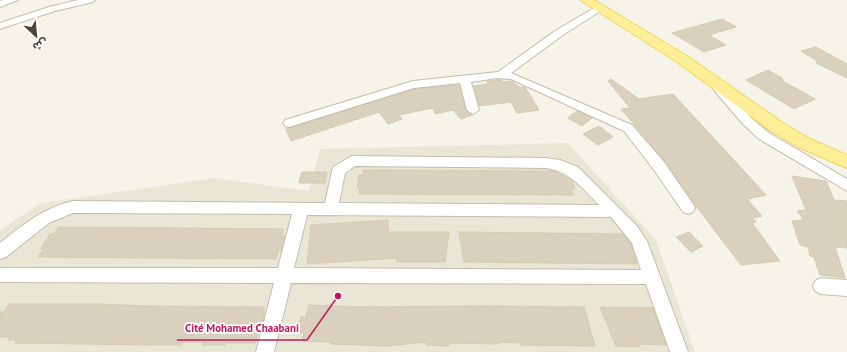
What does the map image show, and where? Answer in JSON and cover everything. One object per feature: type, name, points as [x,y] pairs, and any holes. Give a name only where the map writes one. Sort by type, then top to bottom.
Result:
[{"type":"main road","points":[[586,0],[710,78],[781,130],[804,143],[847,162]]},
{"type":"street","points":[[0,4],[13,0]]},
{"type":"street","points":[[0,26],[46,11],[90,0]]},
{"type":"street","points":[[502,74],[559,33],[599,8]]},
{"type":"street","points":[[289,123],[413,85],[502,74],[519,77],[628,128],[659,166],[688,208]]},
{"type":"street","points":[[464,78],[473,110]]},
{"type":"street","points":[[710,78],[747,121],[764,136],[847,186]]},
{"type":"street","points":[[331,209],[338,171],[347,164],[359,160],[553,163],[573,171],[615,211],[628,225],[639,241],[679,352]]},
{"type":"street","points":[[0,252],[46,216],[60,210],[73,207],[615,211]]},
{"type":"street","points":[[265,352],[283,275],[301,209]]},
{"type":"street","points":[[0,275],[653,277]]},
{"type":"street","points":[[821,286],[847,288]]},
{"type":"shaded area","points":[[568,143],[656,240],[695,352],[0,352],[0,230],[41,203],[215,178],[309,191],[320,149]]},
{"type":"building","points":[[722,19],[736,27],[709,35],[726,45],[704,52],[672,33]]},
{"type":"building","points":[[816,47],[847,64],[847,78],[816,63],[819,62],[801,51]]},
{"type":"building","points":[[768,70],[783,79],[781,80],[815,99],[794,109],[746,80]]},
{"type":"building","points":[[611,79],[639,99],[673,94],[766,195],[747,199],[762,216],[753,218],[756,222],[752,223],[780,261],[741,265],[696,206],[665,161],[621,109],[630,108],[608,81]]},
{"type":"building","points":[[501,80],[503,82],[512,81],[519,87],[525,87],[539,110],[517,113],[511,102],[479,106],[474,86],[488,84],[487,81]]},
{"type":"building","points":[[459,85],[466,110],[472,115],[461,119],[453,110],[435,114],[433,108],[399,115],[402,119],[388,124],[379,112],[291,141],[286,129],[414,89]]},
{"type":"building","points":[[577,111],[592,118],[582,126],[568,118]]},
{"type":"building","points":[[599,126],[613,137],[598,145],[583,134]]},
{"type":"building","points":[[363,170],[554,171],[572,181],[575,189],[571,189],[573,195],[359,194],[360,188],[357,188],[359,175],[363,175]]},
{"type":"building","points":[[302,172],[327,172],[325,183],[299,183]]},
{"type":"building","points":[[792,176],[826,181],[834,200],[847,201],[847,248],[835,247],[845,278],[820,275],[814,257],[810,256],[808,247],[800,245],[792,221],[804,220],[797,211],[806,210]]},
{"type":"building","points":[[388,220],[388,232],[449,232],[445,262],[396,262],[397,258],[307,264],[311,225]]},
{"type":"building","points":[[59,227],[283,229],[282,237],[285,236],[281,251],[278,250],[276,259],[38,257],[44,249],[41,249],[50,234],[55,233]]},
{"type":"building","points":[[459,232],[623,234],[631,244],[637,264],[464,262]]},
{"type":"building","points":[[689,232],[703,246],[691,252],[676,237]]},
{"type":"building","points":[[9,304],[264,307],[264,316],[255,343],[203,345],[203,342],[182,342],[181,345],[152,345],[15,343],[17,340],[8,340],[10,337],[0,337],[0,312],[4,312]]},
{"type":"building","points":[[309,305],[358,307],[584,307],[595,346],[521,345],[520,343],[498,342],[498,344],[450,343],[449,346],[427,345],[426,342],[386,346],[331,344],[331,342],[302,341],[304,333],[297,332],[301,317],[306,317]]},
{"type":"building","points":[[600,307],[653,308],[666,345],[639,344],[639,347],[616,346]]},
{"type":"place","name":"Cité Mohamed Chaabani","points":[[338,296]]}]
